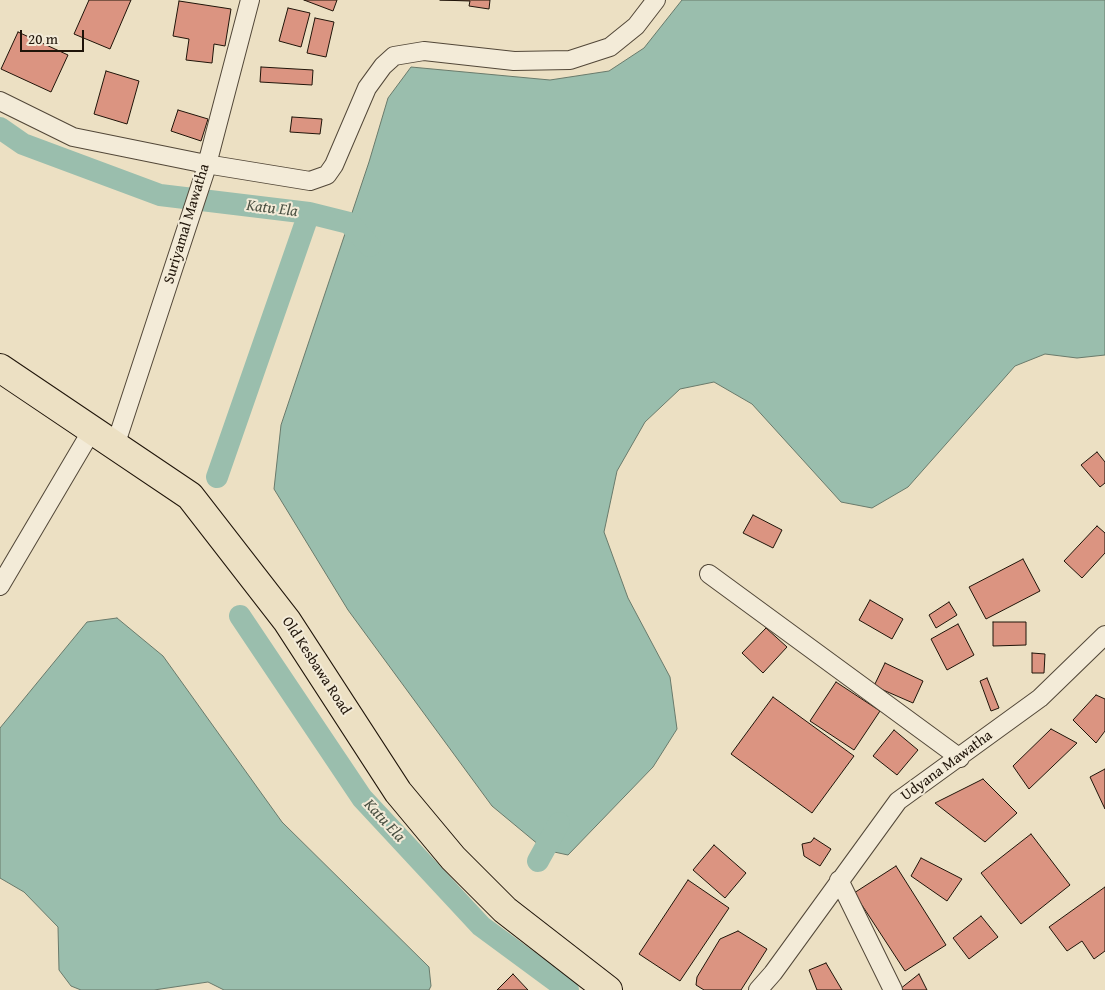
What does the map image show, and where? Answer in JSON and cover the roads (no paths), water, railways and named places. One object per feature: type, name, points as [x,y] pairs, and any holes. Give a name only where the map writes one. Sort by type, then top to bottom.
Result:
[{"type":"main road","name":"Old Kesbawa Road","points":[[0,368],[190,496],[287,621],[398,792],[453,858],[505,910],[608,990]]},
{"type":"street","name":"Suriyamal Mawatha","points":[[115,446],[190,220],[250,0]]},
{"type":"street","points":[[0,101],[73,137],[205,168],[310,181],[327,175],[334,165],[367,88],[383,66],[394,56],[424,51],[514,61],[570,60],[610,48],[636,26],[656,0]]},
{"type":"street","points":[[0,586],[92,430]]},
{"type":"street","points":[[709,574],[960,758]]},
{"type":"street","name":"Udyana Mawatha","points":[[758,990],[773,973],[898,801],[960,758],[1040,698],[1105,635]]},
{"type":"street","points":[[839,880],[894,990]]},
{"type":"waterway","name":"Katu Ela","points":[[0,128],[23,144],[160,195],[309,213],[217,477]]},
{"type":"waterway","points":[[309,213],[349,223],[370,246]]},
{"type":"waterway","name":"Katu Ela","points":[[240,616],[362,798],[481,926],[568,990]]},
{"type":"waterway","points":[[538,861],[559,823]]}]
